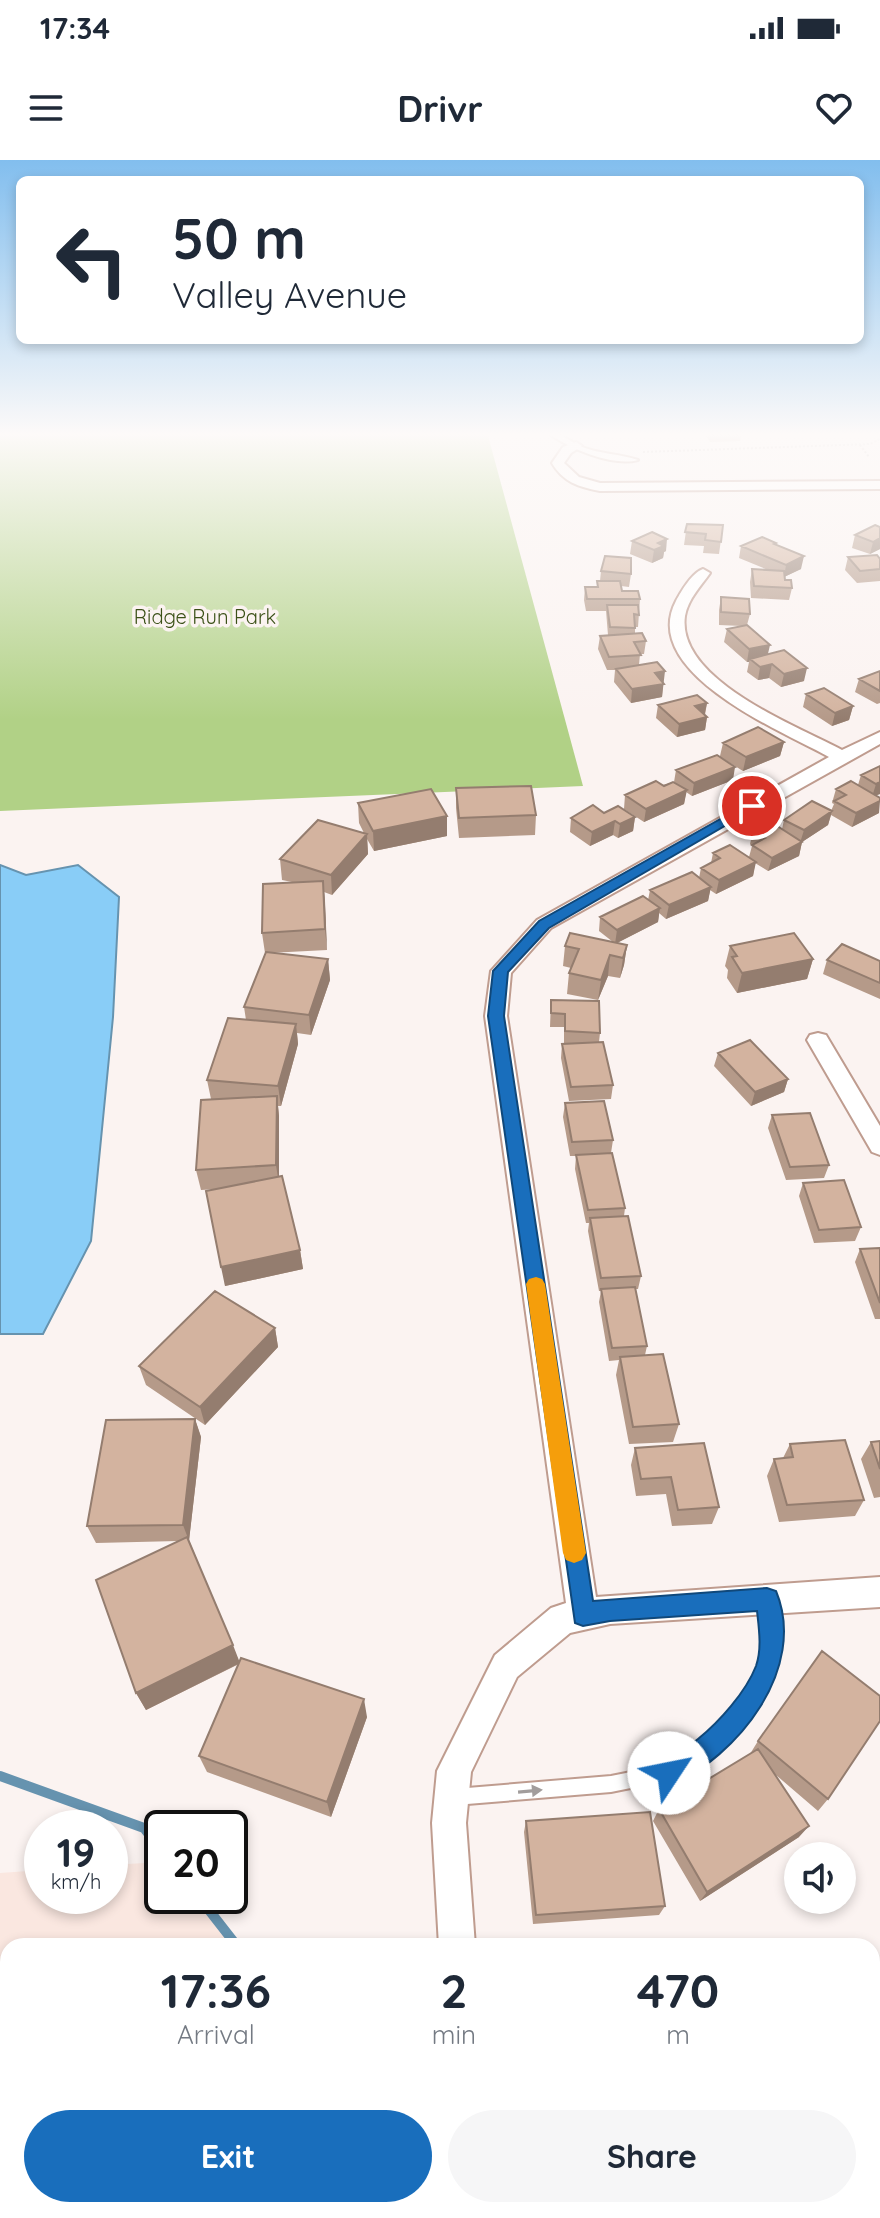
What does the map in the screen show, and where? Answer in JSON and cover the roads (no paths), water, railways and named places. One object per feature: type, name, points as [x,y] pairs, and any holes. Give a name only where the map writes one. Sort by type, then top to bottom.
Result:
[{"type":"street","points":[[703,573],[685,597],[677,616],[679,637],[699,669],[718,687],[841,757]]},
{"type":"street","points":[[583,1615],[496,1016],[501,971],[544,924],[880,737]]},
{"type":"street","points":[[818,1040],[880,1146]]},
{"type":"street","points":[[456,1938],[449,1823],[454,1771],[506,1666],[562,1619],[610,1609],[880,1592]]},
{"type":"lane","points":[[452,1798],[611,1784],[669,1773],[708,1747],[739,1715],[767,1671],[772,1640],[767,1599]]},
{"type":"water","points":[[0,865],[26,875],[78,865],[119,897],[113,1017],[91,1241],[43,1334],[0,1334]]},
{"type":"waterway","points":[[0,1776],[144,1828]]},
{"type":"waterway","points":[[212,1914],[231,1938]]},
{"type":"park label","name":"Ridge Run Park","points":[[205,617]]}]
